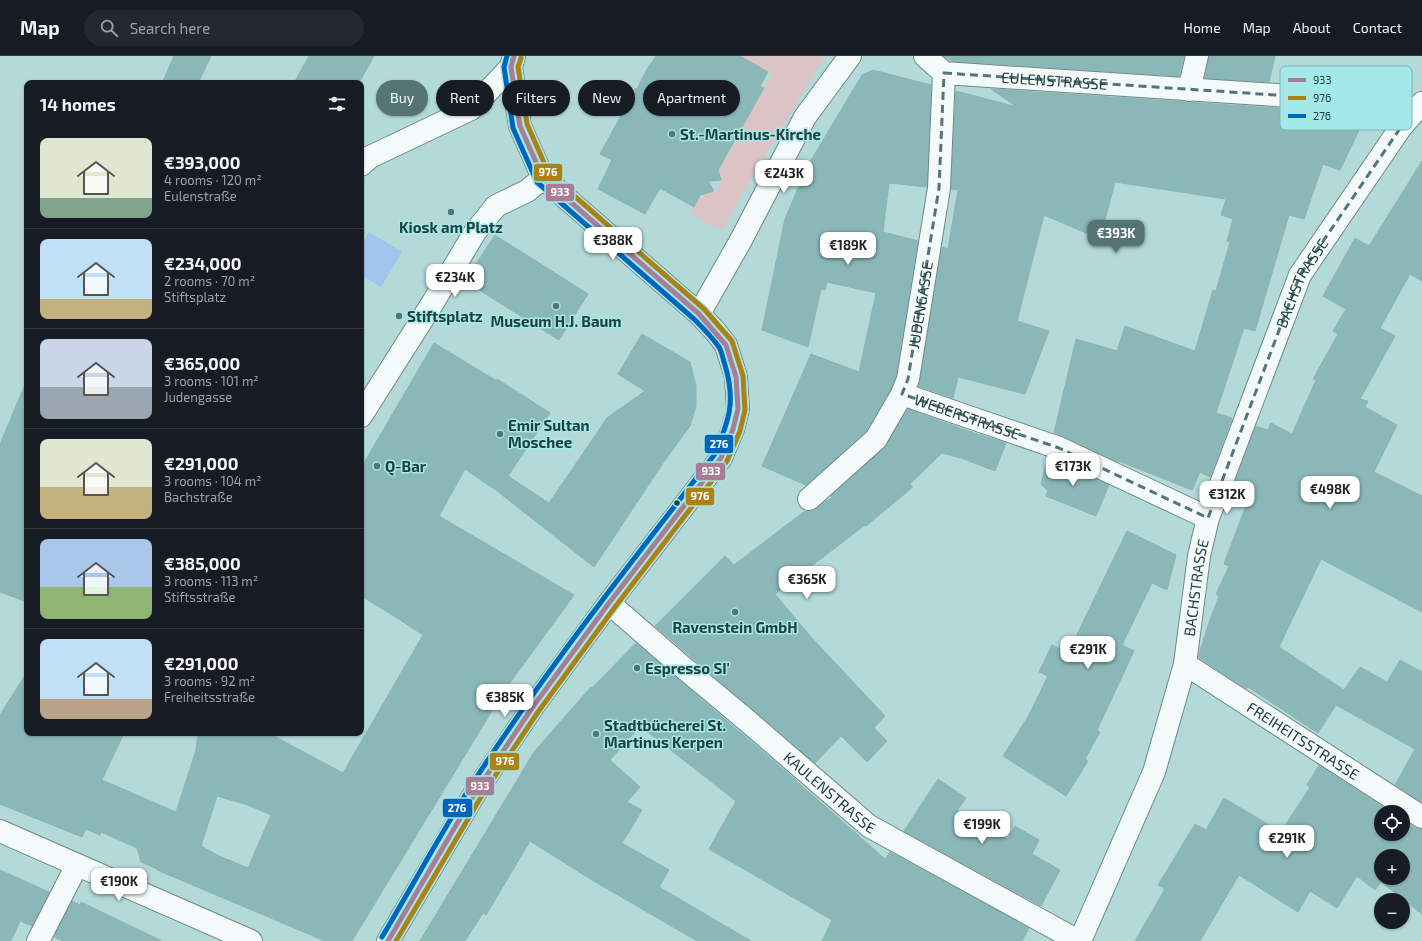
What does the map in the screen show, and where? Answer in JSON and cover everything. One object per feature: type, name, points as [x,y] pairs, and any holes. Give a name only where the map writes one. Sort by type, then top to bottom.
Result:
[{"type":"street","points":[[699,314],[805,117],[850,56]]},
{"type":"street","points":[[925,56],[944,73]]},
{"type":"street","points":[[1189,90],[1197,56]]},
{"type":"street","points":[[364,162],[370,157],[471,109],[513,61]]},
{"type":"street","points":[[388,941],[480,787],[532,708],[609,603],[721,458],[733,429],[738,409],[736,377],[726,345],[716,331],[699,314],[543,178],[520,126],[513,61]]},
{"type":"street","name":"EULENSTRASSE","points":[[944,73],[1280,96]]},
{"type":"street","name":"JUDENGASSE","points":[[809,499],[876,438],[902,394],[908,379],[939,188],[944,73]]},
{"type":"street","name":"BACHSTRASSE","points":[[1412,114],[1422,103]]},
{"type":"street","name":"BACHSTRASSE","points":[[1079,941],[1154,772],[1185,664],[1199,556],[1208,518],[1300,275],[1399,130]]},
{"type":"street","points":[[364,411],[432,304],[475,232],[496,206],[527,191],[543,178]]},
{"type":"street","name":"WEBERSTRASSE","points":[[902,394],[1059,448],[1208,518]]},
{"type":"street","name":"KAULENSTRASSE","points":[[609,603],[869,826],[1079,941]]},
{"type":"street","name":"FREIHEITSSTRASSE","points":[[1185,664],[1422,817]]},
{"type":"street","points":[[0,831],[251,941]]},
{"type":"street","points":[[38,941],[77,865]]},
{"type":"highlighted area","points":[[944,73],[1366,101],[1401,127],[1300,275],[1208,518],[1059,448],[902,394],[908,379],[939,188]]},
{"type":"shaded area","points":[[740,56],[825,56],[744,191],[722,231],[690,214],[701,195],[715,192],[723,178],[717,174],[772,74]]},
{"type":"water","points":[[369,232],[402,252],[381,287],[364,277],[364,240]]},
{"type":"building","points":[[174,56],[211,56],[199,80],[163,80]]},
{"type":"building","points":[[309,56],[374,56],[361,80],[296,80]]},
{"type":"building","name":"St.-Martinus-Kirche","points":[[656,56],[740,56],[768,72],[760,86],[764,88],[718,170],[721,180],[708,181],[714,191],[700,195],[694,207],[660,188],[645,214],[598,189],[612,160],[600,154],[621,116],[635,116],[635,90],[636,88],[637,89],[647,69]]},
{"type":"building","points":[[944,56],[1184,56],[1179,76],[951,61]]},
{"type":"building","points":[[1209,56],[1275,56],[1269,82],[1205,78]]},
{"type":"building","points":[[873,70],[931,85],[927,187],[889,183],[883,232],[918,241],[896,376],[891,389],[866,431],[806,485],[762,466],[811,354],[859,372],[876,293],[827,282],[825,290],[821,289],[808,347],[762,330],[785,219],[807,167],[862,75]]},
{"type":"building","points":[[991,89],[1280,108],[1280,130],[1359,130],[1340,170],[1323,164],[1304,219],[1289,215],[1255,331],[1244,328],[1216,413],[1232,418],[1210,477],[1200,472],[1192,490],[1119,461],[1118,462],[1054,433],[1076,339],[1117,351],[1125,326],[1195,351],[1213,290],[1216,291],[1230,242],[1227,241],[1233,219],[1221,215],[1226,199],[1115,182],[1100,239],[1044,215],[1017,321],[1049,331],[1025,394],[958,377],[953,398],[918,386],[942,247],[948,249],[958,190],[951,189],[956,91],[1017,107]]},
{"type":"building","points":[[1422,161],[1422,281],[1410,274],[1380,328],[1395,336],[1360,399],[1368,401],[1365,407],[1397,425],[1374,472],[1422,496],[1422,612],[1321,559],[1279,647],[1344,690],[1360,667],[1387,682],[1400,660],[1422,672],[1422,802],[1395,785],[1415,749],[1336,705],[1318,733],[1248,687],[1246,689],[1198,657],[1219,596],[1216,594],[1229,566],[1224,564],[1250,495],[1233,487],[1256,426],[1268,430],[1271,423],[1292,434],[1316,380],[1313,379],[1338,334],[1333,331],[1346,309],[1323,296],[1355,238],[1369,246]]},
{"type":"building","points":[[495,235],[588,294],[559,340],[465,281]]},
{"type":"building","points":[[642,334],[690,362],[696,386],[696,406],[690,426],[663,463],[594,567],[497,491],[465,469],[439,516],[574,595],[504,691],[352,941],[325,941],[157,870],[141,862],[137,848],[101,832],[100,835],[86,829],[82,837],[0,804],[0,715],[24,677],[24,736],[123,736],[102,780],[176,812],[196,750],[198,736],[274,736],[343,773],[423,635],[364,598],[364,463],[434,343],[497,381],[497,379],[550,413],[508,476],[549,503],[607,418],[645,391],[618,374]],"holes":[[[217,796],[248,805],[271,815],[248,868],[219,856],[201,846]]]},
{"type":"building","points":[[24,387],[24,601],[0,592],[0,444]]},
{"type":"building","points":[[908,409],[1006,443],[995,471],[961,458],[942,453],[910,484],[913,487],[866,526],[865,525],[775,594],[810,636],[885,716],[874,728],[887,741],[867,762],[841,736],[815,763],[655,626],[725,556],[734,565],[805,511],[812,511],[833,497],[831,496],[884,448]]},
{"type":"building","points":[[1048,457],[1109,485],[1096,516],[1046,496],[1048,491],[1041,484]]},
{"type":"building","points":[[1127,531],[1176,555],[1167,590],[1152,583],[1122,645],[1134,651],[1097,730],[1100,732],[1085,759],[1088,761],[1066,796],[1003,756],[1029,715],[1048,676],[1039,672],[1052,645],[1068,653]]},
{"type":"building","points":[[636,643],[797,781],[885,859],[890,852],[1029,928],[1022,941],[822,941],[832,920],[709,849],[736,801],[640,726],[610,760],[640,787],[627,802],[642,810],[622,843],[669,870],[659,887],[751,941],[697,941],[592,880],[530,841],[486,915],[483,913],[465,941],[420,941],[534,752],[591,687],[592,688]]},
{"type":"building","points":[[1319,765],[1380,805],[1374,805],[1374,841],[1410,841],[1410,825],[1415,828],[1422,829],[1422,914],[1410,905],[1410,893],[1395,893],[1385,885],[1410,885],[1410,849],[1374,849],[1374,885],[1379,885],[1375,890],[1357,876],[1337,908],[1310,891],[1298,912],[1239,875],[1200,941],[1135,941],[1165,889],[1158,885],[1195,824],[1206,830],[1224,798],[1281,832],[1310,787],[1307,785]]},
{"type":"building","points":[[938,779],[966,798],[957,811],[1008,839],[1015,826],[1039,840],[1032,854],[1060,870],[1041,906],[904,831]]},
{"type":"building","points":[[0,870],[49,892],[32,926],[20,921],[11,941],[0,941]]},
{"type":"building","points":[[72,901],[80,905],[81,902],[162,941],[63,941],[54,937]]},
{"type":"transit line","name":"276","points":[[382,937],[469,789],[527,703],[588,619],[715,454],[724,431],[729,411],[730,390],[721,351],[704,329],[537,182],[513,128],[504,67],[507,56]]},
{"type":"transit line","name":"933","points":[[388,941],[475,793],[532,708],[609,603],[721,458],[733,429],[738,409],[736,377],[726,345],[699,314],[543,178],[520,126],[511,67],[514,56]]},
{"type":"transit line","name":"976","points":[[396,941],[481,797],[538,712],[615,607],[727,461],[740,431],[745,410],[743,376],[732,341],[704,309],[549,174],[527,124],[518,67],[521,58]]},
{"type":"place","name":"St.-Martinus-Kirche","points":[[672,134]]},
{"type":"place","name":"Kiosk am Platz","points":[[451,212]]},
{"type":"place","name":"Museum H.J. Baum","points":[[556,306]]},
{"type":"place","name":"Stiftsplatz","points":[[399,316]]},
{"type":"place","name":"Emir Sultan Moschee","points":[[500,434]]},
{"type":"place","name":"Q-Bar","points":[[377,466]]},
{"type":"place","name":"Ravenstein GmbH","points":[[735,612]]},
{"type":"place","name":"Espresso SI'","points":[[637,668]]},
{"type":"place","name":"Stadtbücherei St. Martinus Kerpen","points":[[596,734]]}]
